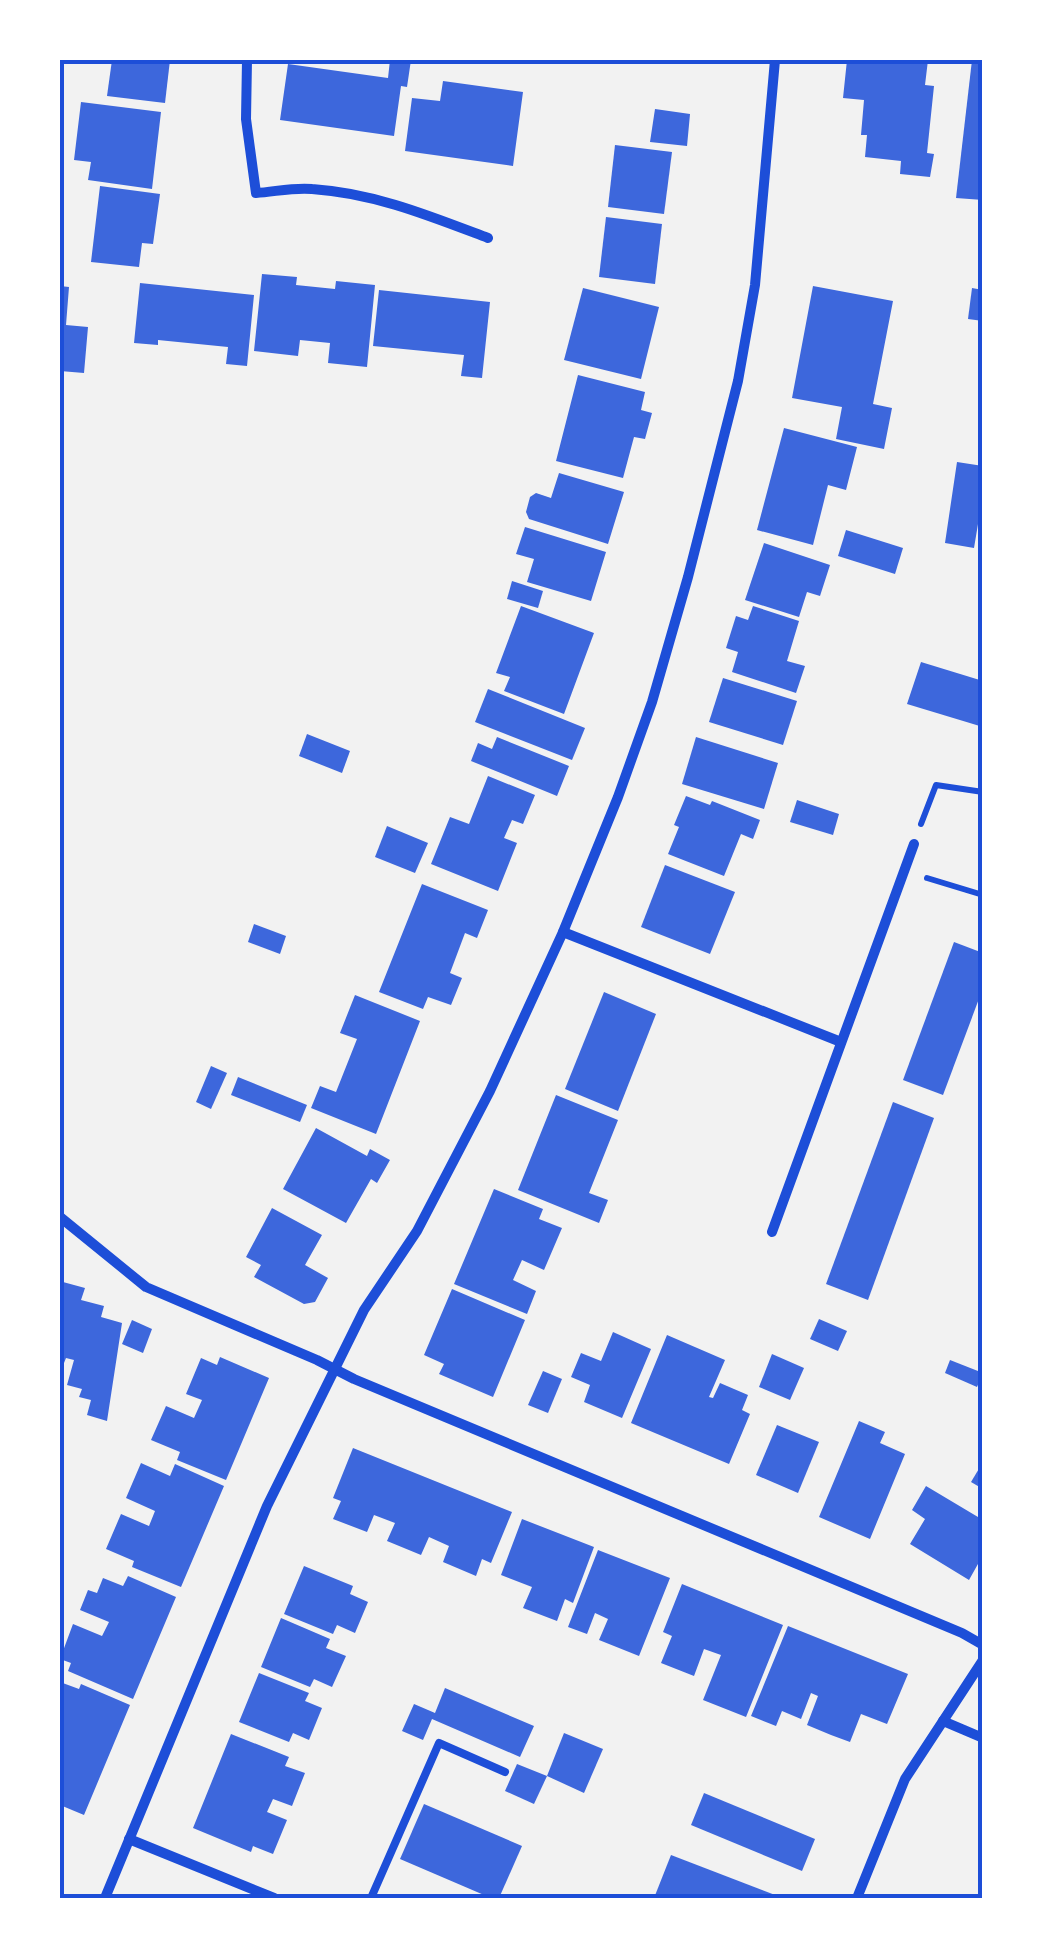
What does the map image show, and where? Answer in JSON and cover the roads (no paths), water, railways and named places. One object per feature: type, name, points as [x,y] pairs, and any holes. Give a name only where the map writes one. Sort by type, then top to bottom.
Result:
[{"type":"street","points":[[247,60],[246,119],[256,194],[308,188],[352,194],[406,206],[488,238]]},
{"type":"street","points":[[105,1898],[267,1506],[364,1310],[417,1231],[490,1091],[563,932],[652,702],[738,381],[757,268],[775,60]]},
{"type":"street","points":[[772,1232],[914,844]]},
{"type":"street","points":[[563,932],[841,1042]]},
{"type":"street","points":[[60,1217],[146,1288],[983,1645]]},
{"type":"street","points":[[858,1898],[905,1778],[983,1660]]},
{"type":"street","points":[[943,1721],[983,1738]]},
{"type":"street","points":[[129,1839],[274,1898]]},
{"type":"lane","points":[[370,1898],[439,1744],[506,1772]]}]
